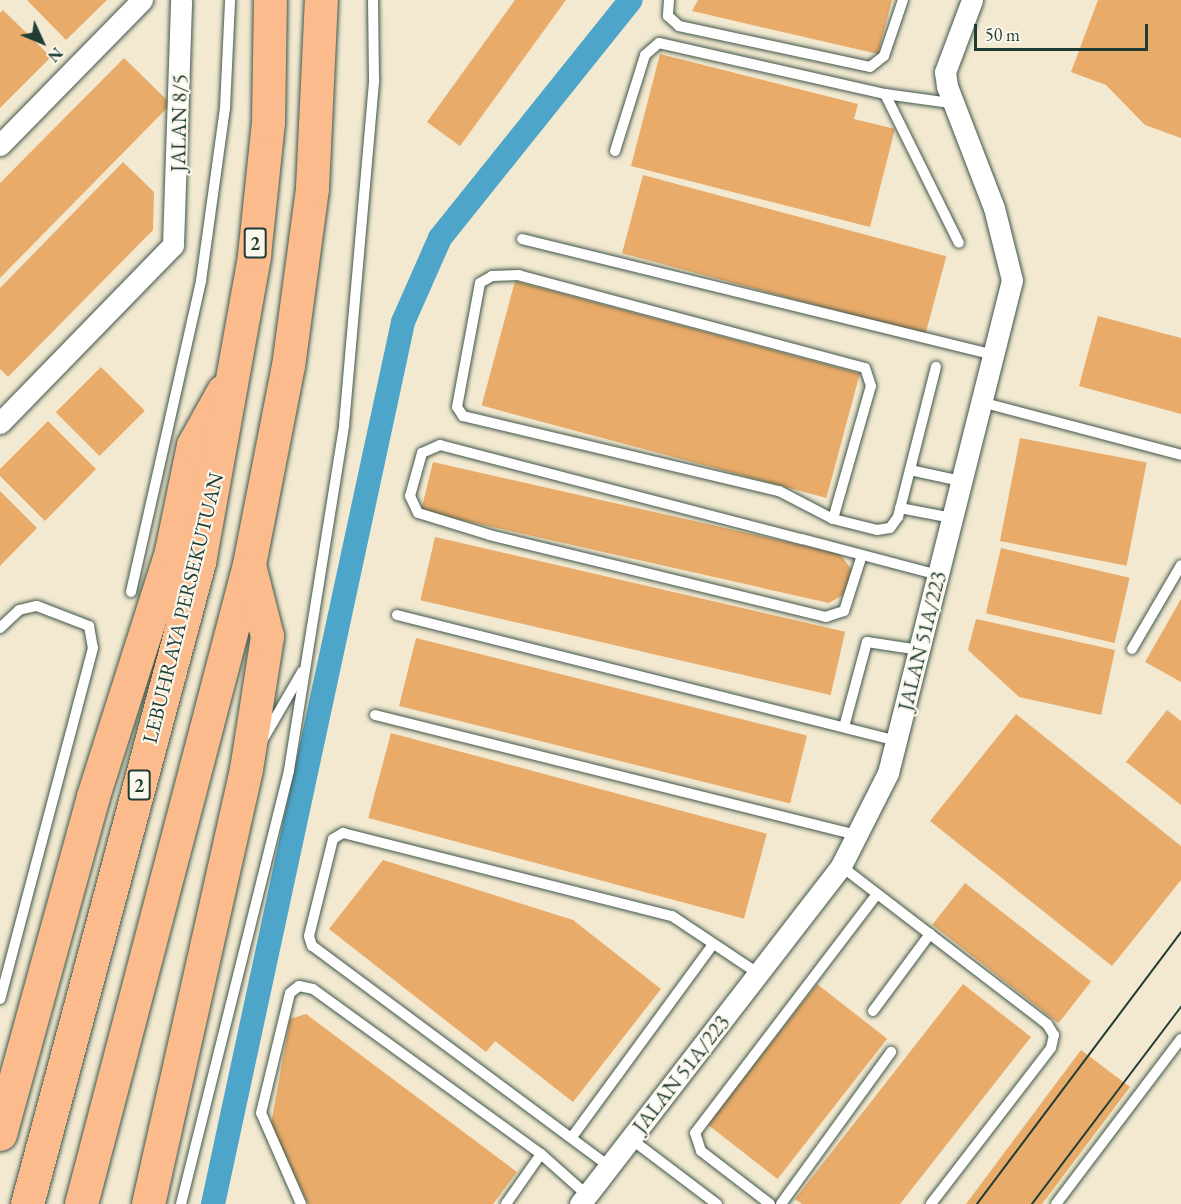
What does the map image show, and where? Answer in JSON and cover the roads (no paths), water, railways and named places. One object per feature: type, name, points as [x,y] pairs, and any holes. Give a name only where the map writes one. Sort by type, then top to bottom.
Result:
[{"type":"highway","name":"LEBUHRAYA PERSEKUTUAN","points":[[27,1204],[199,562],[238,364],[268,122],[270,0]]},
{"type":"highway","points":[[81,1204],[249,564],[288,366],[310,200],[321,0]]},
{"type":"highway","points":[[0,1134],[93,796],[171,551],[193,445],[238,364]]},
{"type":"highway","points":[[148,1204],[246,769],[267,636],[249,564]]},
{"type":"street","points":[[0,145],[142,0]]},
{"type":"street","name":"JALAN 8/5","points":[[0,423],[173,245],[181,0]]},
{"type":"street","name":"JALAN 51A/223","points":[[584,1200],[841,866],[860,837],[897,741],[1012,279],[994,208],[950,103],[945,72],[972,0]]},
{"type":"lane","points":[[131,592],[157,490],[201,281],[225,108],[230,0]]},
{"type":"lane","points":[[181,1204],[289,770],[344,425],[362,258],[374,79],[373,0]]},
{"type":"lane","points":[[669,0],[668,16],[680,26],[870,67],[884,56],[903,0]]},
{"type":"lane","points":[[615,151],[645,55],[659,43],[885,94],[950,103]]},
{"type":"lane","points":[[885,94],[959,243]]},
{"type":"lane","points":[[522,239],[993,355]]},
{"type":"lane","points":[[833,519],[871,386],[865,368],[519,275],[492,276],[480,283],[457,407],[463,416],[779,491],[833,519],[884,530],[895,523],[900,508],[936,367]]},
{"type":"lane","points":[[981,402],[1181,455]]},
{"type":"lane","points":[[862,555],[844,611],[826,617],[490,535],[418,513],[410,496],[422,453],[440,445],[862,555],[938,576]]},
{"type":"lane","points":[[910,470],[961,481]]},
{"type":"lane","points":[[157,490],[171,551]]},
{"type":"lane","points":[[900,508],[952,518]]},
{"type":"lane","points":[[1132,650],[1181,565]]},
{"type":"lane","points":[[0,628],[19,610],[37,606],[88,626],[93,648],[0,999]]},
{"type":"lane","points":[[397,615],[897,741]]},
{"type":"lane","points":[[844,727],[867,642],[919,650]]},
{"type":"lane","points":[[246,769],[305,666]]},
{"type":"lane","points":[[375,715],[860,837]]},
{"type":"lane","points":[[610,1167],[312,946],[309,936],[333,840],[344,833],[672,916],[759,974]]},
{"type":"lane","points":[[841,866],[1047,1024],[1054,1035],[1051,1048],[931,1204]]},
{"type":"lane","points":[[770,1204],[701,1152],[694,1133],[877,894]]},
{"type":"lane","points":[[873,1011],[930,934]]},
{"type":"lane","points":[[572,1137],[713,944]]},
{"type":"lane","points":[[301,1204],[261,1113],[290,993],[299,986],[313,989],[540,1154],[584,1200]]},
{"type":"lane","points":[[1056,1204],[1181,1040]]},
{"type":"lane","points":[[780,1204],[891,1052]]},
{"type":"lane","points":[[631,1139],[717,1204]]},
{"type":"lane","points":[[506,1204],[540,1154]]},
{"type":"waterway","points":[[213,1204],[403,322],[440,238],[631,0]]},
{"type":"tram line","points":[[977,1204],[1181,932]]},
{"type":"tram line","points":[[1032,1204],[1181,1007]]}]
